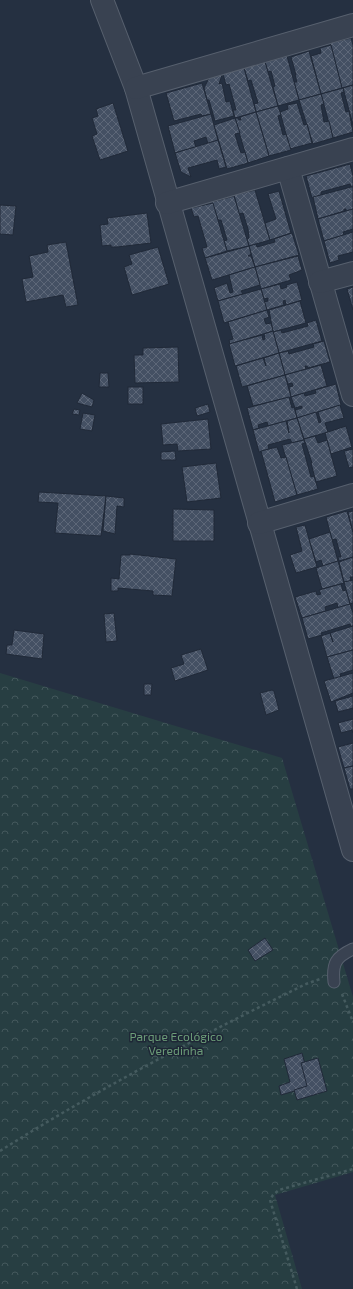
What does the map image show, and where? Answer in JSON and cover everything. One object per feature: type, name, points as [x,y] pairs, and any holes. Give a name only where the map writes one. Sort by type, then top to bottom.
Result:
[{"type":"street","points":[[102,0],[136,88],[167,203],[353,850]]},
{"type":"street","points":[[136,88],[353,25]]},
{"type":"street","points":[[167,203],[353,149]]},
{"type":"street","points":[[288,168],[353,395]]},
{"type":"street","points":[[320,282],[353,273]]},
{"type":"street","points":[[259,523],[353,495]]},
{"type":"lane","points":[[334,982],[333,974],[336,960],[343,954],[353,949]]},
{"type":"path","points":[[0,1151],[87,1099],[196,1038],[306,984],[320,979],[334,982],[344,998],[353,1022]]},
{"type":"path","points":[[297,1289],[270,1200],[279,1190],[353,1170]]},
{"type":"green space","name":"Parque Ecológico Veredinha","points":[[0,673],[282,758],[353,997],[353,1172],[275,1195],[302,1289],[0,1289]]},
{"type":"building","points":[[351,38],[353,45],[353,85],[342,88],[330,43]]},
{"type":"building","points":[[331,45],[342,88],[321,94],[311,56],[321,53],[320,48]]},
{"type":"building","points":[[309,51],[321,94],[299,100],[294,82],[297,82],[296,75],[291,57]]},
{"type":"building","points":[[287,56],[299,100],[278,106],[271,71],[268,72],[265,62]]},
{"type":"building","points":[[265,62],[278,106],[256,112],[254,104],[258,103],[251,80],[248,81],[244,68]]},
{"type":"building","points":[[244,68],[256,112],[235,118],[233,110],[236,110],[229,84],[226,85],[223,74]]},
{"type":"building","points":[[222,75],[219,84],[222,83],[226,102],[230,101],[234,116],[215,121],[204,88],[209,78]]},
{"type":"building","points":[[202,83],[211,114],[202,116],[201,114],[174,121],[166,93]]},
{"type":"building","points":[[353,85],[353,125],[343,88]]},
{"type":"building","points":[[343,88],[344,92],[341,93],[346,112],[349,111],[353,132],[333,138],[321,94]]},
{"type":"building","points":[[321,94],[324,104],[321,105],[324,122],[329,121],[333,138],[313,144],[299,100]]},
{"type":"building","points":[[113,103],[128,151],[100,160],[92,136],[97,134],[92,118],[98,116],[96,109]]},
{"type":"building","points":[[297,103],[304,125],[307,124],[312,143],[290,149],[280,112],[288,109],[287,105]]},
{"type":"building","points":[[278,106],[281,115],[278,116],[283,135],[286,134],[291,150],[269,156],[256,112]]},
{"type":"building","points":[[256,112],[269,156],[248,163],[235,118],[241,120],[240,117]]},
{"type":"building","points":[[211,114],[218,140],[208,144],[206,137],[194,141],[196,147],[175,153],[168,126]]},
{"type":"building","points":[[235,118],[240,133],[235,134],[241,153],[245,152],[248,163],[227,169],[214,125]]},
{"type":"building","points":[[218,140],[226,167],[219,169],[217,160],[188,168],[191,177],[181,172],[175,153]]},
{"type":"building","points":[[350,164],[353,176],[353,187],[351,187],[350,184],[321,192],[321,195],[312,198],[306,176]]},
{"type":"building","points":[[353,187],[353,209],[346,211],[346,209],[344,209],[344,211],[318,219],[313,197]]},
{"type":"building","points":[[255,190],[270,240],[249,246],[247,239],[249,238],[248,229],[243,213],[239,214],[234,195]]},
{"type":"building","points":[[279,191],[291,233],[270,240],[265,223],[276,219],[268,194]]},
{"type":"building","points":[[234,196],[249,246],[227,251],[224,241],[227,240],[221,220],[218,220],[212,202]]},
{"type":"building","points":[[213,203],[227,251],[205,258],[202,248],[207,247],[198,216],[194,217],[191,208]]},
{"type":"building","points":[[0,205],[16,206],[13,235],[0,234]]},
{"type":"building","points":[[353,209],[353,229],[343,232],[344,235],[324,241],[318,219]]},
{"type":"building","points":[[147,213],[151,243],[117,247],[111,247],[111,245],[102,246],[100,225],[108,224],[107,218]]},
{"type":"building","points":[[353,232],[353,252],[338,256],[339,260],[330,263],[324,241]]},
{"type":"building","points":[[292,233],[299,255],[255,267],[249,246],[256,244],[257,247],[275,242],[274,239]]},
{"type":"building","points":[[66,242],[78,305],[66,307],[63,295],[26,302],[22,279],[33,277],[29,256],[48,252],[47,245]]},
{"type":"building","points":[[249,246],[251,254],[248,256],[251,256],[255,267],[212,280],[205,258]]},
{"type":"building","points":[[158,247],[169,284],[132,295],[124,267],[132,264],[129,255]]},
{"type":"building","points":[[298,256],[302,270],[289,275],[291,280],[261,289],[255,267]]},
{"type":"building","points":[[255,267],[260,285],[241,291],[243,294],[218,301],[214,288],[227,283],[230,293],[233,292],[229,275]]},
{"type":"building","points":[[297,282],[302,300],[286,305],[285,300],[283,301],[284,305],[267,310],[264,302],[268,301],[268,298],[264,299],[261,289],[280,284],[281,289],[287,287],[286,285]]},
{"type":"building","points":[[353,287],[353,310],[347,289]]},
{"type":"building","points":[[261,289],[267,310],[224,323],[218,301]]},
{"type":"building","points":[[300,301],[306,323],[273,332],[269,310]]},
{"type":"building","points":[[267,310],[269,317],[264,319],[266,324],[271,323],[273,331],[230,344],[229,340],[233,339],[228,322]]},
{"type":"building","points":[[316,320],[322,341],[279,353],[273,332],[281,330],[282,333],[308,326],[307,323]]},
{"type":"building","points":[[273,331],[279,353],[235,366],[229,344],[262,335],[263,340],[265,339],[264,334]]},
{"type":"building","points":[[324,341],[330,362],[308,368],[305,366],[306,369],[285,375],[279,353],[288,351],[289,354],[314,347],[313,344]]},
{"type":"building","points":[[178,347],[179,382],[135,383],[134,355],[143,355],[143,348]]},
{"type":"building","points":[[279,353],[285,375],[242,387],[236,366],[263,358],[266,366],[264,358]]},
{"type":"building","points":[[321,365],[327,386],[291,397],[289,387],[293,386],[292,383],[288,384],[285,375]]},
{"type":"building","points":[[100,373],[108,373],[109,387],[99,387]]},
{"type":"building","points":[[285,375],[291,397],[253,406],[247,386]]},
{"type":"building","points":[[336,384],[341,405],[297,418],[295,410],[302,408],[302,406],[295,408],[291,397],[304,393],[305,396],[316,393],[315,390]]},
{"type":"building","points":[[128,387],[143,387],[143,404],[128,404]]},
{"type":"building","points":[[82,393],[94,400],[92,407],[77,403]]},
{"type":"building","points":[[289,397],[297,418],[268,426],[267,422],[258,425],[259,428],[253,430],[247,408]]},
{"type":"building","points":[[208,404],[210,412],[197,416],[195,408]]},
{"type":"building","points":[[340,405],[344,418],[325,423],[328,432],[304,439],[297,418],[316,412],[319,423],[321,422],[318,412]]},
{"type":"building","points":[[74,409],[80,410],[79,415],[72,414]]},
{"type":"building","points":[[83,413],[95,415],[92,431],[80,429]]},
{"type":"building","points":[[297,418],[304,440],[292,443],[290,439],[268,445],[269,449],[259,452],[253,430],[286,421],[289,433],[287,421]]},
{"type":"building","points":[[208,419],[211,449],[178,451],[177,444],[163,445],[161,424]]},
{"type":"building","points":[[346,426],[352,447],[331,454],[325,433]]},
{"type":"building","points":[[315,436],[318,443],[327,440],[337,476],[316,482],[312,463],[304,439]]},
{"type":"building","points":[[304,440],[305,443],[302,444],[311,477],[314,476],[318,489],[297,495],[282,445]]},
{"type":"building","points":[[277,447],[281,458],[286,457],[297,495],[275,502],[261,451]]},
{"type":"building","points":[[353,449],[353,467],[349,468],[344,451]]},
{"type":"building","points":[[175,451],[176,460],[161,460],[161,452]]},
{"type":"building","points":[[216,463],[221,498],[187,502],[182,467]]},
{"type":"building","points":[[39,492],[106,496],[101,536],[55,533],[58,503],[38,502]]},
{"type":"building","points":[[106,496],[124,498],[124,507],[117,506],[115,534],[103,531]]},
{"type":"building","points":[[173,509],[214,510],[214,541],[173,541]]},
{"type":"building","points":[[347,511],[353,532],[353,557],[339,561],[338,557],[341,557],[336,539],[332,540],[326,517]]},
{"type":"building","points":[[353,511],[353,532],[348,512]]},
{"type":"building","points":[[305,525],[317,567],[296,573],[290,555],[302,551],[296,527]]},
{"type":"building","points":[[330,532],[338,561],[323,566],[321,560],[316,562],[309,539]]},
{"type":"building","points":[[130,554],[176,559],[172,596],[153,595],[153,591],[118,588],[118,591],[111,591],[111,578],[119,579],[121,555]]},
{"type":"building","points":[[353,557],[353,577],[350,577],[351,581],[344,582],[339,562]]},
{"type":"building","points":[[338,561],[344,583],[322,589],[316,568]]},
{"type":"building","points":[[353,580],[353,603],[350,604],[344,582]]},
{"type":"building","points":[[341,584],[343,591],[346,590],[350,604],[338,608],[337,603],[325,607],[326,611],[302,618],[295,597],[316,591],[317,595],[321,594],[319,590]]},
{"type":"building","points":[[350,604],[353,613],[353,626],[351,627],[350,624],[321,633],[322,635],[308,639],[302,618]]},
{"type":"building","points":[[114,613],[117,641],[106,642],[104,614]]},
{"type":"building","points":[[353,626],[353,650],[327,657],[321,636]]},
{"type":"building","points":[[14,630],[44,634],[42,659],[6,654],[7,645],[12,645]]},
{"type":"building","points":[[201,649],[208,670],[175,681],[171,668],[184,664],[181,655]]},
{"type":"building","points":[[353,650],[353,670],[340,674],[341,677],[334,679],[327,657]]},
{"type":"building","points":[[353,673],[353,693],[331,702],[324,681]]},
{"type":"building","points":[[144,684],[152,684],[151,695],[144,695]]},
{"type":"building","points":[[272,690],[274,691],[279,710],[266,715],[260,693]]},
{"type":"building","points":[[353,696],[353,708],[338,712],[335,701]]},
{"type":"building","points":[[353,719],[353,733],[352,730],[341,733],[338,723]]},
{"type":"building","points":[[353,743],[353,766],[344,768],[338,747]]},
{"type":"building","points":[[353,766],[353,789],[350,789],[344,768]]},
{"type":"building","points":[[265,938],[273,950],[255,961],[248,950]]},
{"type":"building","points":[[302,1053],[311,1086],[281,1095],[279,1086],[290,1082],[284,1059]]},
{"type":"building","points":[[318,1058],[327,1091],[297,1100],[294,1090],[307,1086],[301,1063]]}]
